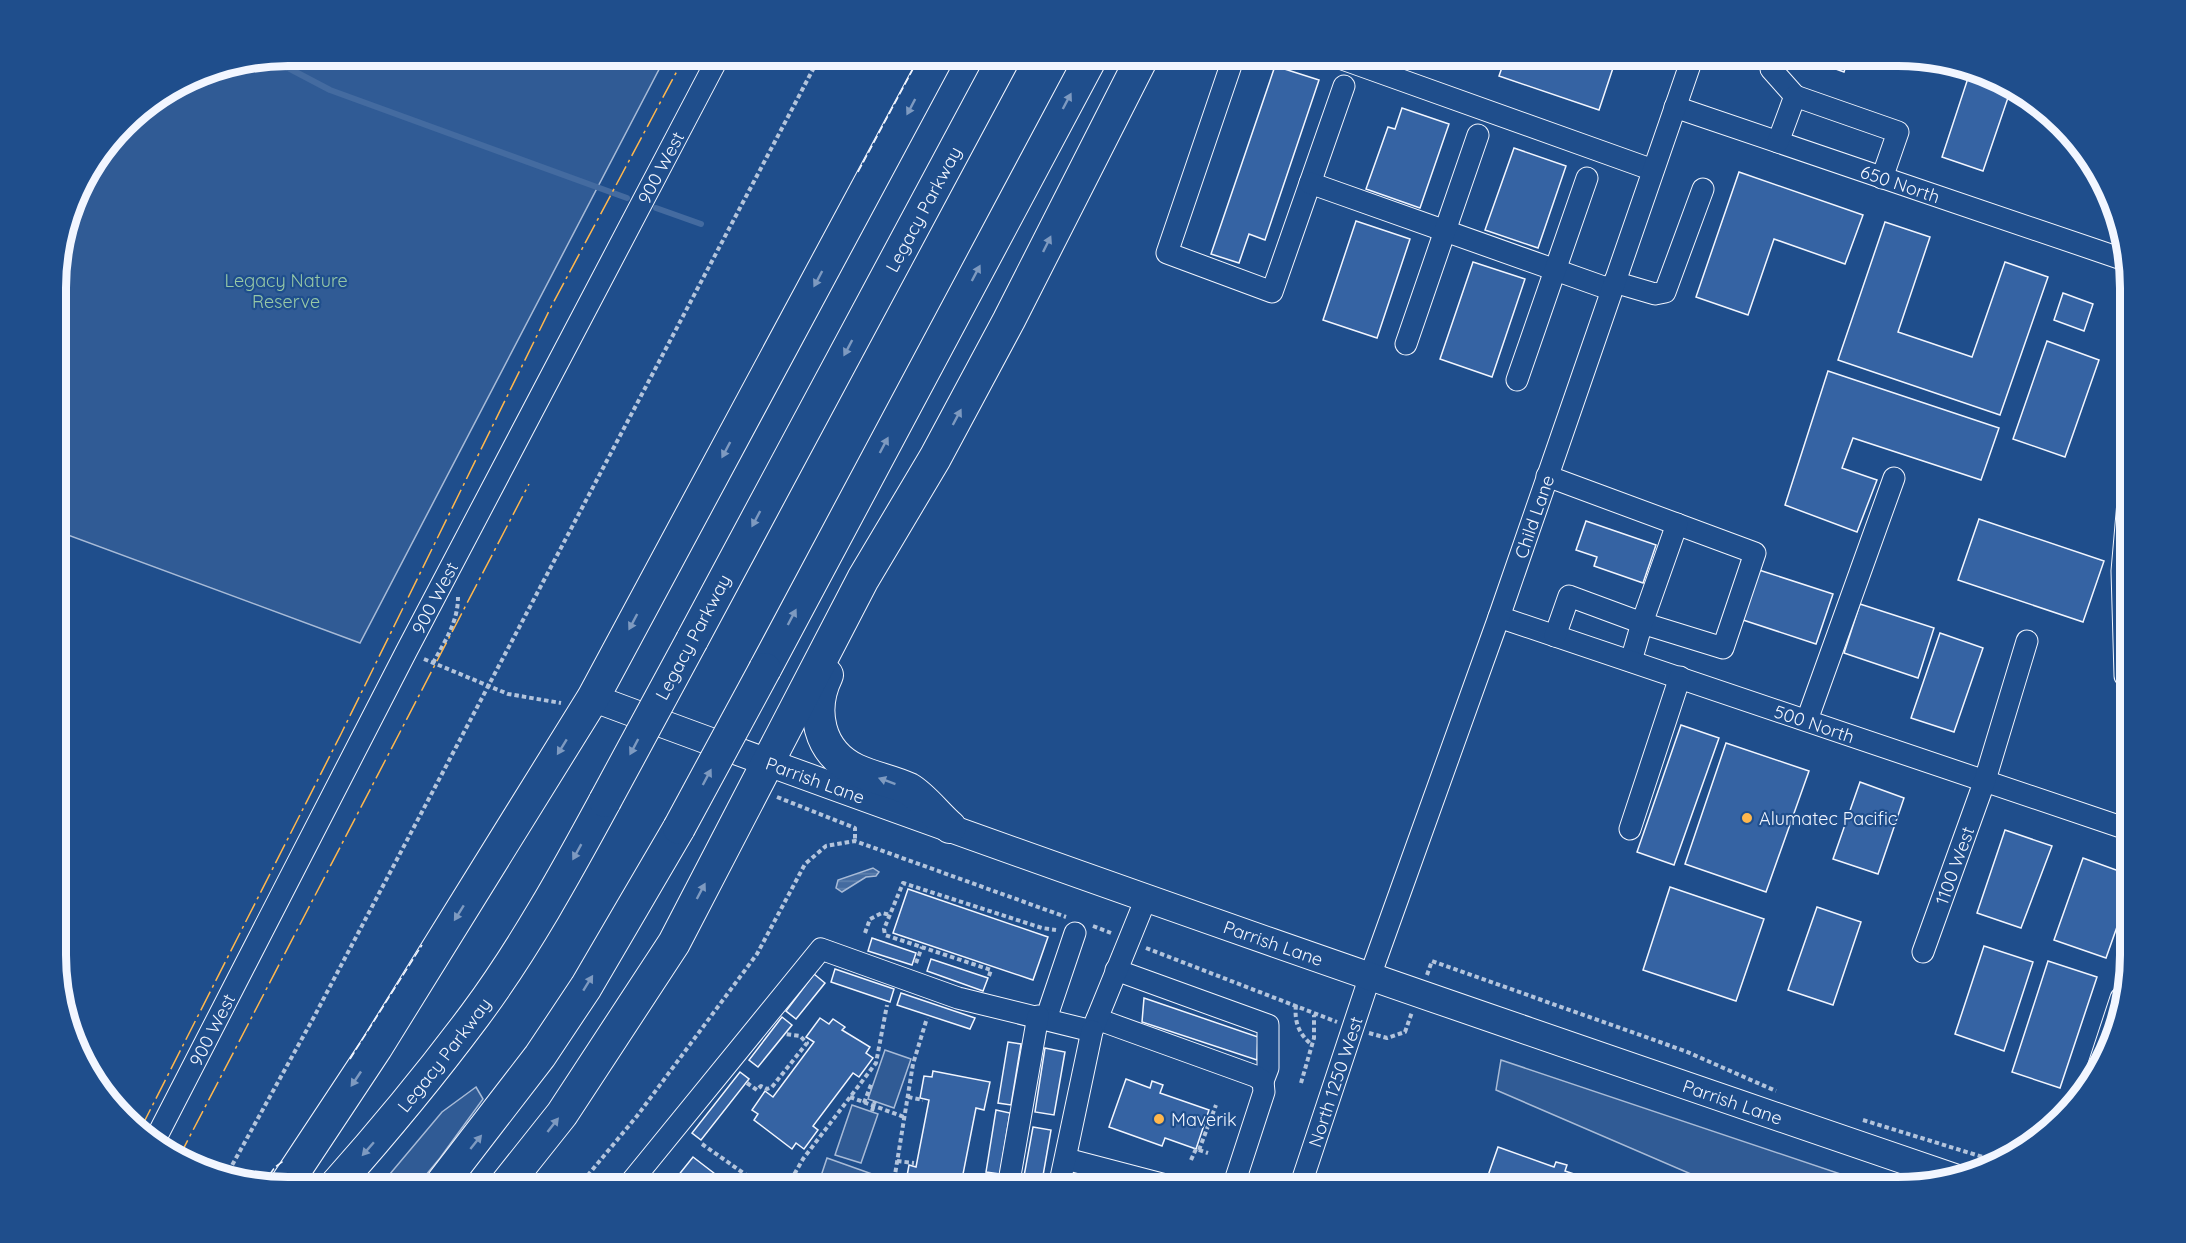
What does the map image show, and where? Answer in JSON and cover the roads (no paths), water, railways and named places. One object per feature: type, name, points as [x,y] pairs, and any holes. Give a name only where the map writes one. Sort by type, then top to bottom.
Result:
[{"type":"highway","points":[[291,1177],[376,1048],[581,701],[932,66]]},
{"type":"highway","name":"Legacy Parkway","points":[[344,1177],[389,1125],[476,1013],[569,866],[1000,66]]},
{"type":"highway","points":[[447,1177],[540,1056],[586,987],[679,828],[1087,66]]},
{"type":"highway","points":[[950,827],[910,790],[854,769],[825,742],[817,719],[820,690],[935,458],[1138,66]]},
{"type":"highway","points":[[512,1177],[562,1114],[674,943],[863,579],[935,458]]},
{"type":"highway","points":[[803,696],[802,724],[815,757],[830,771],[875,801]]},
{"type":"main road","name":"Parrish Lane","points":[[581,701],[768,763],[1370,976],[1941,1173]]},
{"type":"street","name":"900 West","points":[[158,1135],[406,652],[714,66]]},
{"type":"street","points":[[1231,66],[1167,253],[1272,292],[1344,86]]},
{"type":"street","points":[[1362,66],[1653,170]]},
{"type":"street","name":"Child Lane","points":[[1370,976],[1499,616],[1690,66]]},
{"type":"street","points":[[1772,66],[1771,69],[1795,96],[1898,132],[1882,178]]},
{"type":"street","points":[[1778,142],[1795,96]]},
{"type":"street","name":"650 North","points":[[1675,107],[2118,258]]},
{"type":"street","points":[[1406,344],[1478,135]]},
{"type":"street","points":[[1517,380],[1587,178]]},
{"type":"street","points":[[1310,183],[1555,270],[1613,286],[1654,294],[1665,292],[1703,189]]},
{"type":"street","points":[[1547,476],[1755,553],[1723,648],[1642,623],[1569,596],[1555,636]]},
{"type":"street","points":[[1807,720],[1894,478]]},
{"type":"street","points":[[1630,661],[1677,524]]},
{"type":"street","name":"500 North","points":[[1499,616],[2120,827]]},
{"type":"street","name":"1100 West","points":[[1923,952],[1985,780],[2027,641]]},
{"type":"street","points":[[1630,829],[1680,677]]},
{"type":"street","points":[[1062,1177],[1094,1025],[1146,896]]},
{"type":"street","points":[[1010,1177],[1042,1018],[1069,932]]},
{"type":"street","points":[[635,1177],[821,949],[958,998],[1042,1018],[1094,1025],[1255,1076],[1263,1081]]},
{"type":"street","points":[[1116,970],[1268,1025],[1268,1068],[1263,1081],[1264,1092],[1236,1177]]},
{"type":"street","name":"North 1250 West","points":[[1303,1177],[1370,976]]},
{"type":"street","points":[[1066,1159],[1135,1177]]},
{"type":"waterway","points":[[284,66],[330,90],[627,198]]},
{"type":"waterway","points":[[656,208],[701,224]]},
{"type":"place","name":"Alumatec Pacific","points":[[1747,818]]},
{"type":"place","name":"Maverik","points":[[1159,1119]]},
{"type":"park label","name":"Legacy Nature Reserve","points":[[286,290]]}]
